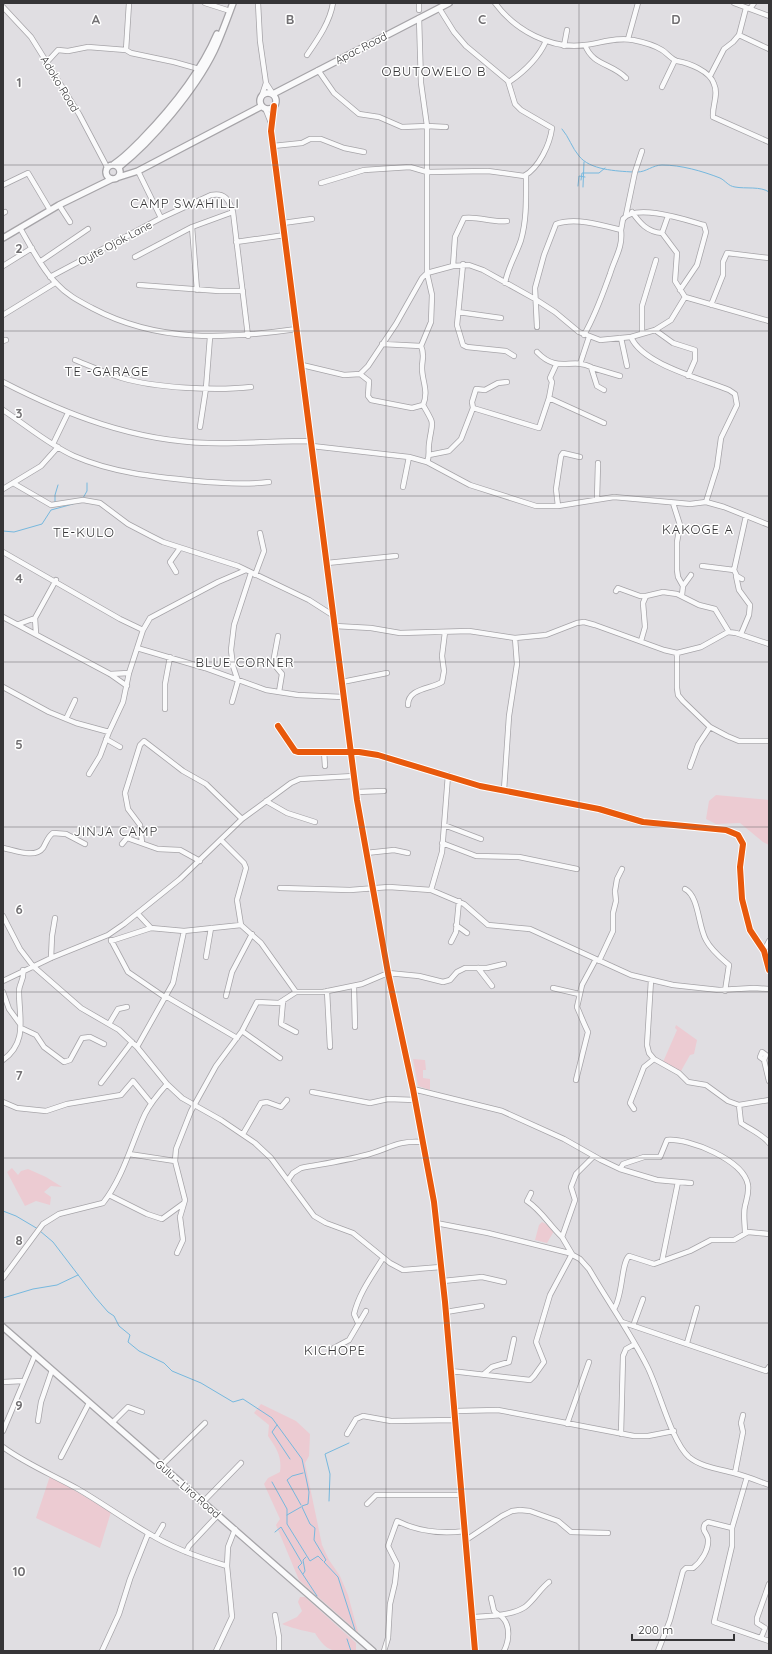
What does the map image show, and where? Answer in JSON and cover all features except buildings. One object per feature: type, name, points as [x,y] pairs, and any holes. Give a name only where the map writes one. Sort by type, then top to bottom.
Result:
[{"type":"main road","points":[[200,71],[229,3]]},
{"type":"main road","points":[[109,178],[106,172],[107,167],[117,166],[178,102],[200,71],[214,50],[233,3]]},
{"type":"main road","name":"Apac Road","points":[[273,94],[448,3]]},
{"type":"main road","points":[[3,238],[50,210],[109,178],[119,177],[138,170],[263,107],[270,109],[277,101],[273,94],[267,93],[262,96],[260,101],[263,107]]},
{"type":"main road","points":[[117,166],[120,172],[119,177]]},
{"type":"main road","name":"Gulu - Lira Road","points":[[3,1327],[112,1424],[374,1651]]},
{"type":"street","points":[[126,50],[129,3]]},
{"type":"street","points":[[205,3],[227,10]]},
{"type":"street","points":[[258,3],[260,41],[266,83],[273,94]]},
{"type":"street","points":[[307,55],[320,35],[331,13],[333,3]]},
{"type":"street","points":[[419,3],[419,10]]},
{"type":"street","points":[[495,3],[506,16],[546,41],[564,46],[585,45],[603,40],[628,39],[655,46],[675,60],[686,62],[710,76],[715,85],[716,94],[713,116],[769,142]]},
{"type":"street","points":[[628,39],[638,3]]},
{"type":"street","points":[[734,3],[769,16]]},
{"type":"street","points":[[710,76],[724,49],[739,35],[748,8],[754,3]]},
{"type":"street","points":[[441,6],[454,32],[466,46],[508,82],[514,104],[521,110],[552,128],[546,151],[526,175],[526,208],[523,231],[518,247],[509,266],[505,283]]},
{"type":"street","name":"Adoko Road","points":[[3,7],[31,37],[79,114],[107,167]]},
{"type":"street","points":[[419,18],[421,83],[427,126],[427,273],[432,296],[431,322],[421,346],[424,354],[422,368],[426,394],[423,405],[433,423],[427,462]]},
{"type":"street","points":[[564,46],[567,30]]},
{"type":"street","points":[[739,35],[769,49]]},
{"type":"street","points":[[508,82],[527,68],[541,51],[546,41]]},
{"type":"street","points":[[585,45],[590,56],[607,67],[618,71],[626,78]]},
{"type":"street","points":[[47,62],[58,50],[68,51],[88,47],[126,50],[130,53],[174,62],[200,71]]},
{"type":"street","points":[[662,87],[675,60]]},
{"type":"street","points":[[318,70],[334,93],[359,114],[379,117],[402,127],[446,127]]},
{"type":"street","points":[[262,96],[266,83]]},
{"type":"street","points":[[274,106],[271,123],[273,146],[356,792],[388,973],[423,1142],[436,1223],[446,1312],[475,1651]]},
{"type":"street","points":[[263,107],[271,123]]},
{"type":"street","points":[[273,146],[302,143],[310,139],[321,139],[344,148],[364,152]]},
{"type":"street","points":[[626,215],[635,172],[642,151]]},
{"type":"street","points":[[321,183],[349,174],[378,168],[412,167],[427,172],[488,171],[526,175]]},
{"type":"street","points":[[138,170],[161,218]]},
{"type":"street","points":[[3,185],[28,173],[50,210]]},
{"type":"street","name":"Oyite Ojok Lane","points":[[50,277],[161,218],[211,195],[219,193],[227,199],[233,212],[248,336]]},
{"type":"street","points":[[59,205],[70,222]]},
{"type":"street","points":[[135,257],[192,228],[233,212]]},
{"type":"street","points":[[632,212],[648,230],[662,233],[677,253],[676,281],[684,297],[769,321]]},
{"type":"street","points":[[580,364],[586,336],[605,293],[621,246],[622,220],[626,215],[632,212],[648,212],[704,225],[706,228],[697,265],[680,290]]},
{"type":"street","points":[[662,233],[668,216]]},
{"type":"street","points":[[453,266],[455,237],[464,218],[470,217],[491,222],[507,221]]},
{"type":"street","points":[[283,223],[312,219]]},
{"type":"street","points":[[536,327],[535,288],[541,263],[556,224],[562,222],[583,223],[621,230]]},
{"type":"street","points":[[20,228],[50,277],[56,283],[85,304],[133,326],[157,331],[210,337],[248,336],[297,329]]},
{"type":"street","points":[[192,228],[196,290]]},
{"type":"street","points":[[41,261],[88,229]]},
{"type":"street","points":[[236,242],[285,235]]},
{"type":"street","points":[[3,266],[32,248]]},
{"type":"street","points":[[711,305],[723,275],[723,262],[727,253],[769,258]]},
{"type":"street","points":[[642,334],[642,306],[656,260]]},
{"type":"street","points":[[463,264],[457,325],[463,345],[467,347],[506,351],[514,356]]},
{"type":"street","points":[[360,374],[407,306],[422,278],[427,273],[453,266],[463,264],[483,270],[535,299],[586,336],[603,340],[631,337],[655,330],[671,320],[684,297]]},
{"type":"street","points":[[3,315],[56,283]]},
{"type":"street","points":[[139,285],[196,290],[243,291]]},
{"type":"street","points":[[458,312],[501,318]]},
{"type":"street","points":[[655,330],[673,343],[695,350],[695,360],[688,376]]},
{"type":"street","points":[[200,427],[206,388],[210,337]]},
{"type":"street","points":[[631,337],[636,345],[645,353],[688,376],[730,390],[737,399],[735,410],[721,438],[717,467],[706,502]]},
{"type":"street","points":[[621,338],[627,366]]},
{"type":"street","points":[[382,344],[421,346]]},
{"type":"street","points":[[537,352],[556,365],[580,364],[620,376]]},
{"type":"street","points":[[76,360],[123,378],[174,386],[231,389],[251,387]]},
{"type":"street","points":[[302,365],[344,375],[360,374],[369,381],[368,396],[371,400],[412,408],[423,405]]},
{"type":"street","points":[[473,408],[537,428],[540,427],[549,398],[552,382],[550,378],[556,365]]},
{"type":"street","points":[[593,368],[597,386],[604,390]]},
{"type":"street","points":[[3,382],[68,413],[131,432],[188,442],[311,444],[409,457],[427,462],[450,476],[487,491],[528,504],[558,506],[597,499],[624,497],[673,503],[690,504],[706,502],[724,507],[769,525]]},
{"type":"street","points":[[429,455],[448,451],[461,439],[473,408],[472,402],[476,389],[485,390],[498,383],[507,382]]},
{"type":"street","points":[[549,398],[604,423]]},
{"type":"street","points":[[3,410],[55,446],[89,462],[148,477],[229,483],[269,482]]},
{"type":"street","points":[[4,487],[41,466],[55,446],[68,413]]},
{"type":"street","points":[[558,506],[556,489],[561,456],[566,453],[580,457]]},
{"type":"street","points":[[403,487],[409,457]]},
{"type":"street","points":[[597,499],[598,463]]},
{"type":"street","points":[[13,483],[52,505],[83,500],[100,503],[128,524],[163,542],[216,558],[246,570],[309,600],[334,616]]},
{"type":"street","points":[[673,503],[680,525],[677,542],[677,570],[678,577],[683,586]]},
{"type":"street","points":[[741,634],[749,615],[750,605],[739,590],[734,570],[746,516]]},
{"type":"street","points":[[232,702],[238,681],[233,666],[232,643],[234,625],[253,574],[264,551],[260,533]]},
{"type":"street","points":[[176,572],[170,562],[180,548]]},
{"type":"street","points":[[3,552],[56,580],[120,619],[143,630]]},
{"type":"street","points":[[327,563],[396,556]]},
{"type":"street","points":[[702,566],[734,570]]},
{"type":"street","points":[[89,774],[99,758],[123,702],[129,673],[143,630],[152,616],[218,582],[246,570]]},
{"type":"street","points":[[682,595],[683,586],[691,575]]},
{"type":"street","points":[[736,576],[742,579]]},
{"type":"street","points":[[36,634],[35,618],[56,580]]},
{"type":"street","points":[[616,591],[618,588],[640,596],[663,592],[682,595],[699,605],[716,610],[729,632]]},
{"type":"street","points":[[640,596],[643,603],[645,627],[640,641]]},
{"type":"street","points":[[643,603],[646,596]]},
{"type":"street","points":[[3,617],[19,624],[110,674],[126,686]]},
{"type":"street","points":[[19,624],[35,618]]},
{"type":"street","points":[[335,626],[371,628],[400,633],[469,631],[515,638],[546,635],[574,624],[584,622],[678,653],[697,648],[729,632],[741,634],[769,644]]},
{"type":"street","points":[[408,705],[409,699],[413,695],[428,686],[442,682],[444,670],[442,656],[446,632]]},
{"type":"street","points":[[278,636],[273,663],[282,674],[279,692]]},
{"type":"street","points":[[504,790],[508,716],[516,664],[515,638]]},
{"type":"street","points":[[137,648],[170,657],[238,681],[279,692],[343,697]]},
{"type":"street","points":[[678,653],[678,695],[710,727],[736,740],[769,742]]},
{"type":"street","points":[[165,709],[165,684],[170,657]]},
{"type":"street","points":[[110,674],[129,673]]},
{"type":"street","points":[[342,682],[387,673]]},
{"type":"street","points":[[3,687],[66,719],[109,732]]},
{"type":"street","points":[[66,719],[75,700]]},
{"type":"street","points":[[278,726],[295,751],[351,752],[378,755],[448,775],[480,786],[609,811],[654,824],[726,830],[736,834],[743,844],[740,885],[744,908],[750,930],[764,951],[769,970]]},
{"type":"street","points":[[690,766],[698,745],[710,727]]},
{"type":"street","points":[[106,739],[120,747]]},
{"type":"street","points":[[142,844],[140,825],[128,809],[125,793],[140,745],[144,741],[183,771],[206,784],[242,819]]},
{"type":"street","points":[[324,751],[325,766]]},
{"type":"street","points":[[431,890],[441,854],[448,775]]},
{"type":"street","points":[[3,980],[23,970],[108,935],[138,914],[200,861],[242,819],[300,779],[354,776]]},
{"type":"street","points":[[356,792],[384,791]]},
{"type":"street","points":[[266,801],[287,813],[315,822]]},
{"type":"street","points":[[444,825],[481,839]]},
{"type":"street","points":[[3,848],[28,853],[38,852],[54,833],[66,834],[84,844]]},
{"type":"street","points":[[122,844],[127,838],[158,849],[180,850],[200,861]]},
{"type":"street","points":[[221,840],[244,863],[246,868],[237,900],[241,925],[264,947],[296,992]]},
{"type":"street","points":[[442,843],[476,856],[519,857],[577,869]]},
{"type":"street","points":[[366,853],[394,850],[408,853]]},
{"type":"street","points":[[576,1080],[588,1032],[583,1025],[581,1014],[576,1008],[579,994],[583,981],[597,960],[613,931],[613,913],[616,901],[614,891],[622,868]]},
{"type":"street","points":[[280,888],[350,890],[372,887],[431,890],[459,901],[488,925],[522,927],[530,929],[620,971],[651,980],[725,990],[754,988],[769,989]]},
{"type":"street","points":[[685,888],[692,894],[706,941],[720,958],[729,965],[725,990]]},
{"type":"street","points":[[451,942],[456,932],[459,901]]},
{"type":"street","points":[[138,914],[151,928]]},
{"type":"street","points":[[3,916],[20,949],[33,966],[81,1008],[119,1030],[138,1047],[167,1084],[194,1106],[243,1134],[270,1158],[314,1216],[326,1223],[352,1233],[383,1258],[403,1270],[441,1267]]},
{"type":"street","points":[[52,958],[52,936],[55,918]]},
{"type":"street","points":[[111,941],[151,928],[184,931],[241,925]]},
{"type":"street","points":[[456,925],[467,933]]},
{"type":"street","points":[[206,957],[211,928]]},
{"type":"street","points":[[138,1047],[166,998],[175,978],[184,931]]},
{"type":"street","points":[[226,996],[232,972],[252,934]]},
{"type":"street","points":[[108,935],[128,972],[166,998],[237,1038]]},
{"type":"street","points":[[764,951],[769,941]]},
{"type":"street","points":[[177,1253],[183,1240],[180,1216],[185,1196],[175,1160],[176,1149],[194,1106],[216,1066],[242,1031],[257,1002],[275,1003],[283,1001],[296,992],[316,993],[354,986],[388,973],[419,976],[443,982],[450,980],[460,970],[504,964]]},
{"type":"street","points":[[478,968],[492,986]]},
{"type":"street","points":[[3,1060],[13,1053],[21,1026],[19,989],[24,976],[23,970]]},
{"type":"street","points":[[651,980],[647,1045],[649,1053],[654,1059],[679,1073],[689,1083],[706,1085],[722,1097],[739,1105],[769,1100]]},
{"type":"street","points":[[354,986],[355,1027]]},
{"type":"street","points":[[553,988],[579,994]]},
{"type":"street","points":[[327,991],[330,1047]]},
{"type":"street","points":[[3,992],[9,1009],[21,1026],[36,1035],[42,1046],[64,1062],[70,1060],[82,1038],[90,1037],[104,1044]]},
{"type":"street","points":[[283,1001],[281,1024],[296,1032]]},
{"type":"street","points":[[109,1024],[118,1009],[127,1007]]},
{"type":"street","points":[[242,1031],[280,1058]]},
{"type":"street","points":[[101,1083],[132,1042]]},
{"type":"street","points":[[634,1109],[630,1103],[635,1088],[644,1067],[654,1059]]},
{"type":"street","points":[[764,1060],[769,1081]]},
{"type":"street","points":[[3,1102],[17,1108],[46,1111],[67,1104],[121,1095],[133,1081],[151,1103]]},
{"type":"street","points":[[3,1278],[43,1224],[59,1214],[100,1204],[109,1195],[151,1103],[167,1084]]},
{"type":"street","points":[[413,1089],[502,1111],[564,1139],[620,1169],[646,1178],[691,1183]]},
{"type":"street","points":[[312,1092],[370,1103],[388,1099],[415,1100]]},
{"type":"street","points":[[243,1134],[261,1103],[267,1102],[281,1107],[287,1100]]},
{"type":"street","points":[[739,1105],[740,1121],[752,1131],[764,1137],[769,1143]]},
{"type":"street","points":[[620,1169],[623,1164],[644,1156],[660,1157],[664,1143],[668,1140],[704,1148],[717,1154],[743,1172],[747,1182],[749,1190],[745,1208],[745,1233]]},
{"type":"street","points":[[288,1180],[293,1172],[301,1168],[366,1155],[396,1144],[423,1142]]},
{"type":"street","points":[[129,1154],[175,1160]]},
{"type":"street","points":[[562,1237],[575,1200],[570,1187],[572,1181],[576,1174],[594,1156]]},
{"type":"street","points":[[662,1261],[678,1182]]},
{"type":"street","points":[[531,1193],[527,1201],[538,1208],[548,1222],[562,1237],[572,1254]]},
{"type":"street","points":[[109,1195],[147,1214],[162,1219],[184,1203]]},
{"type":"street","points":[[436,1223],[488,1233],[572,1254],[580,1259],[587,1266],[635,1344],[651,1375],[683,1450],[692,1459],[708,1467],[735,1473],[769,1485]]},
{"type":"street","points":[[614,1309],[620,1295],[627,1258],[634,1257],[652,1264],[695,1249],[707,1241],[715,1239],[734,1240],[745,1233],[769,1234]]},
{"type":"street","points":[[451,1371],[530,1380],[544,1362],[536,1342],[549,1299],[558,1277],[572,1254]]},
{"type":"street","points":[[358,1322],[354,1314],[357,1303],[368,1281],[383,1258]]},
{"type":"street","points":[[443,1281],[482,1277],[504,1282]]},
{"type":"street","points":[[633,1326],[643,1299]]},
{"type":"street","points":[[446,1312],[482,1306]]},
{"type":"street","points":[[687,1343],[697,1308]]},
{"type":"street","points":[[334,1348],[349,1340],[358,1322],[366,1311]]},
{"type":"street","points":[[622,1322],[766,1371],[769,1367]]},
{"type":"street","points":[[484,1374],[492,1367],[509,1362],[514,1339]]},
{"type":"street","points":[[621,1434],[624,1356],[626,1349],[635,1344]]},
{"type":"street","points":[[3,1431],[35,1355]]},
{"type":"street","points":[[568,1424],[589,1362]]},
{"type":"street","points":[[38,1421],[41,1402],[52,1370]]},
{"type":"street","points":[[3,1382],[23,1381]]},
{"type":"street","points":[[61,1457],[89,1403]]},
{"type":"street","points":[[112,1424],[128,1407],[142,1412]]},
{"type":"street","points":[[455,1411],[498,1410],[621,1434],[648,1436],[674,1431]]},
{"type":"street","points":[[735,1473],[743,1432],[741,1422],[743,1415]]},
{"type":"street","points":[[347,1434],[356,1419],[363,1416],[391,1421],[455,1420]]},
{"type":"street","points":[[161,1466],[205,1423]]},
{"type":"street","points":[[3,1447],[19,1459],[43,1470],[80,1491],[148,1534],[186,1552],[227,1566]]},
{"type":"street","points":[[203,1502],[241,1463]]},
{"type":"street","points":[[747,1477],[732,1528],[732,1546],[714,1622],[769,1641]]},
{"type":"street","points":[[367,1504],[376,1494],[461,1495]]},
{"type":"street","points":[[466,1540],[502,1516],[512,1511],[520,1510],[530,1511],[558,1521],[571,1532],[608,1533]]},
{"type":"street","points":[[186,1552],[189,1546],[218,1515]]},
{"type":"street","points":[[384,1651],[388,1638],[390,1604],[395,1583],[397,1564],[388,1546],[397,1522],[413,1529],[432,1531],[465,1531]]},
{"type":"street","points":[[658,1651],[670,1620],[683,1571],[686,1568],[693,1568],[703,1557],[708,1540],[703,1530],[705,1524],[708,1522],[732,1528]]},
{"type":"street","points":[[156,1537],[163,1525]]},
{"type":"street","points":[[216,1651],[232,1618],[227,1566],[228,1547],[235,1530]]},
{"type":"street","points":[[102,1651],[118,1616],[148,1534]]},
{"type":"street","points":[[472,1617],[499,1615],[523,1608],[549,1582]]},
{"type":"street","points":[[762,1638],[765,1628],[756,1623],[769,1584]]},
{"type":"street","points":[[491,1598],[494,1611],[505,1623],[509,1636],[504,1651]]},
{"type":"street","points":[[275,1615],[279,1637],[279,1651]]},
{"type":"shaded area","points":[[716,795],[769,800],[769,845],[763,842],[740,823],[716,824],[706,819],[709,801]]},
{"type":"shaded area","points":[[676,1025],[697,1040],[694,1054],[690,1055],[681,1071],[669,1069],[663,1062],[677,1030],[675,1028]]},
{"type":"shaded area","points":[[413,1059],[425,1060],[426,1070],[423,1070],[423,1078],[430,1079],[430,1090],[418,1086]]},
{"type":"shaded area","points":[[12,1168],[18,1175],[21,1171],[28,1169],[46,1177],[62,1187],[51,1186],[44,1192],[51,1197],[50,1205],[36,1201],[25,1206],[7,1172]]},
{"type":"shaded area","points":[[542,1222],[550,1226],[554,1231],[547,1243],[535,1240],[539,1225]]},
{"type":"shaded area","points":[[261,1404],[296,1421],[310,1434],[309,1456],[305,1463],[322,1545],[329,1560],[340,1576],[348,1595],[358,1632],[299,1580],[276,1525],[280,1519],[264,1484],[268,1478],[280,1472],[280,1462],[278,1453],[268,1436],[269,1425],[254,1413]]},
{"type":"shaded area","points":[[50,1476],[111,1512],[100,1548],[36,1518]]},
{"type":"shaded area","points":[[300,1597],[305,1597],[356,1643],[356,1651],[332,1650],[324,1645],[315,1633],[282,1624],[297,1617],[302,1611],[298,1602]]},
{"type":"waterway","points":[[562,129],[567,135],[574,150],[584,161],[604,169],[633,172]]},
{"type":"waterway","points":[[583,187],[584,162]]},
{"type":"waterway","points":[[638,172],[659,165],[677,166],[713,175],[729,185],[739,188],[762,189],[769,192]]},
{"type":"waterway","points":[[581,180],[582,173],[599,173],[605,168]]},
{"type":"waterway","points":[[578,186],[579,176],[585,177]]},
{"type":"waterway","points":[[83,498],[87,491],[87,483]]},
{"type":"waterway","points":[[55,502],[55,495],[58,485]]},
{"type":"waterway","points":[[3,531],[14,532],[42,524],[51,510],[73,504]]},
{"type":"waterway","points":[[3,1211],[16,1216],[38,1229]]},
{"type":"waterway","points":[[40,1231],[53,1242],[95,1297],[108,1312],[114,1316],[119,1326],[130,1335],[128,1342],[139,1351],[164,1363],[172,1371],[201,1383],[233,1402],[243,1399],[272,1418],[302,1459],[309,1492],[308,1504],[302,1507],[310,1524],[315,1528],[314,1540],[326,1560],[324,1562],[338,1577],[355,1630]]},
{"type":"waterway","points":[[3,1298],[33,1289],[57,1285],[78,1275]]},
{"type":"waterway","points":[[277,1425],[272,1432],[290,1459]]},
{"type":"waterway","points":[[329,1501],[330,1474],[325,1454],[349,1443]]},
{"type":"waterway","points":[[301,1505],[287,1480],[292,1476],[303,1473]]},
{"type":"waterway","points":[[272,1482],[287,1509],[287,1524],[310,1561],[318,1556],[323,1561]]},
{"type":"waterway","points":[[287,1515],[301,1507]]},
{"type":"waterway","points":[[275,1532],[281,1527],[302,1563],[298,1567],[317,1596]]},
{"type":"waterway","points":[[303,1574],[305,1571],[303,1560],[306,1557]]},
{"type":"waterway","points":[[347,1639],[351,1651]]},
{"type":"cycle path","points":[[274,106],[271,131],[357,800],[388,973],[413,1089],[434,1202],[445,1302],[475,1651]]},
{"type":"cycle path","points":[[278,726],[295,751],[298,752],[359,752],[378,755],[480,786],[599,809],[643,822],[726,830],[738,835],[743,844],[740,867],[742,899],[750,930],[764,951],[769,970]]},
{"type":"district","name":"OBUTOWELO B","points":[[434,71]]},
{"type":"district","name":"CAMP SWAHILLI","points":[[185,203]]},
{"type":"district","name":"TE -GARAGE","points":[[107,371]]},
{"type":"district","name":"KAKOGE A","points":[[698,529]]},
{"type":"district","name":"TE-KULO","points":[[84,532]]},
{"type":"district","name":"BLUE CORNER","points":[[245,662]]},
{"type":"district","name":"JINJA CAMP","points":[[116,831]]},
{"type":"district","name":"KICHOPE","points":[[335,1350]]}]
